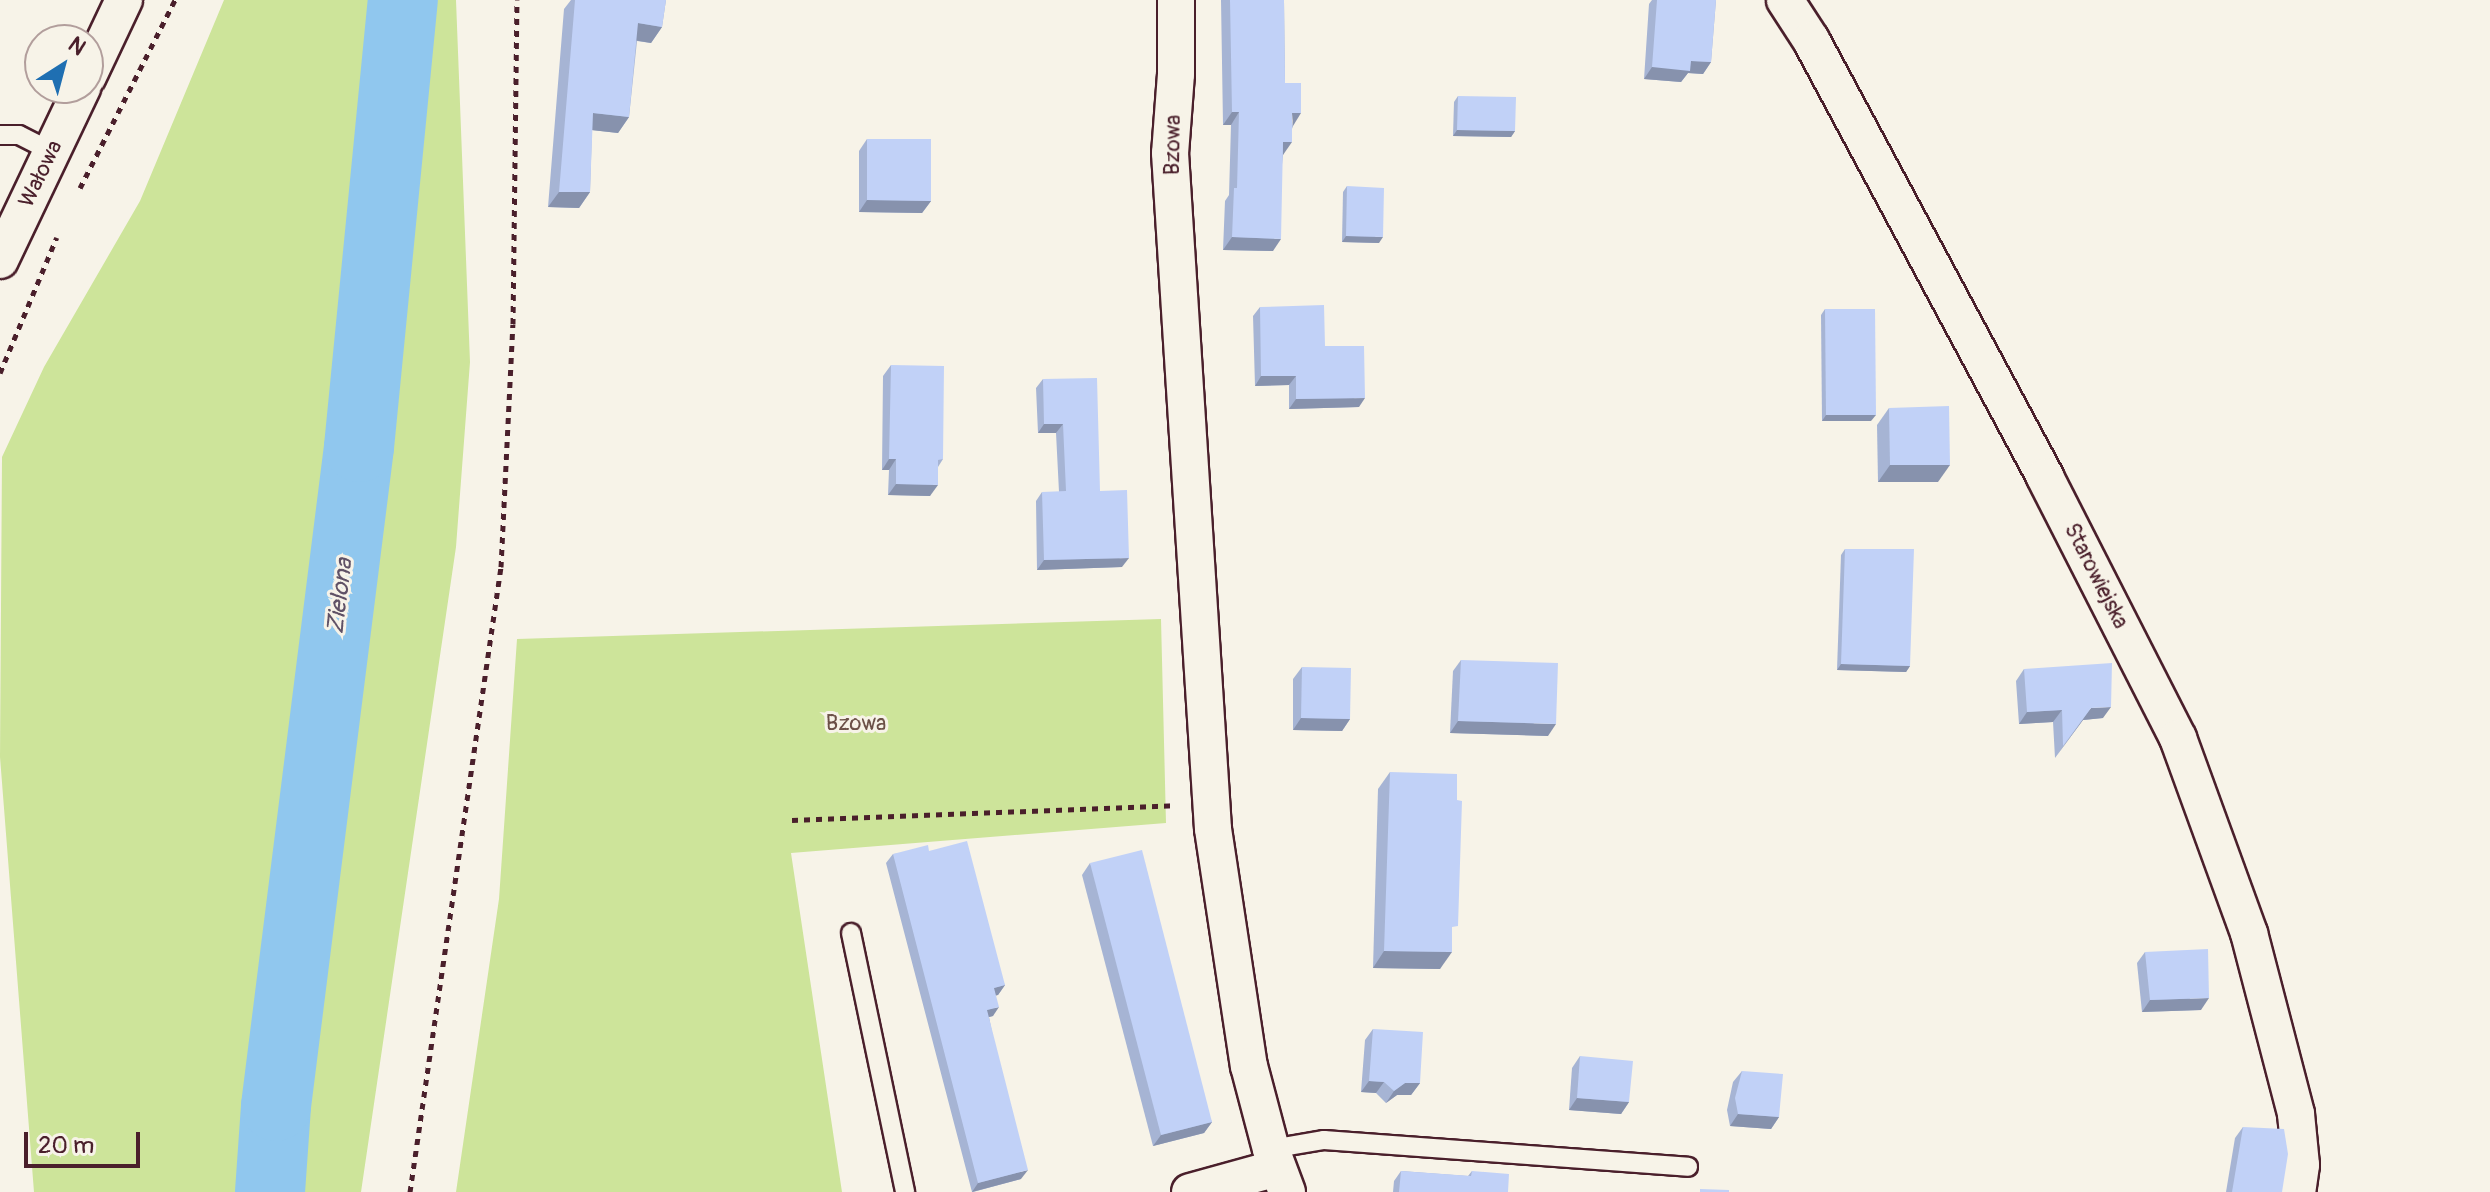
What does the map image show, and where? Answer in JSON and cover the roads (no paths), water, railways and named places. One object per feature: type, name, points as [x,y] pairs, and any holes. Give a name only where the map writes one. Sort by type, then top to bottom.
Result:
[{"type":"street","points":[[104,42],[124,0]]},
{"type":"street","name":"Bzowa","points":[[1176,0],[1176,74],[1170,153],[1212,804],[1249,1066],[1278,1170]]},
{"type":"street","name":"Starowiejska","points":[[1785,0],[1811,40],[2045,477],[2178,738],[2253,948],[2296,1114],[2301,1165],[2297,1192]]},
{"type":"street","name":"Wałowa","points":[[0,260],[74,104]]},
{"type":"street","points":[[1190,1192],[1278,1170]]},
{"type":"lane","points":[[0,135],[19,135],[51,151]]},
{"type":"lane","points":[[851,933],[905,1192]]},
{"type":"lane","points":[[1278,1170],[1324,1140],[1688,1167]]},
{"type":"waterway","name":"Zielona","points":[[270,1192],[276,1106],[359,447],[403,0]]}]
